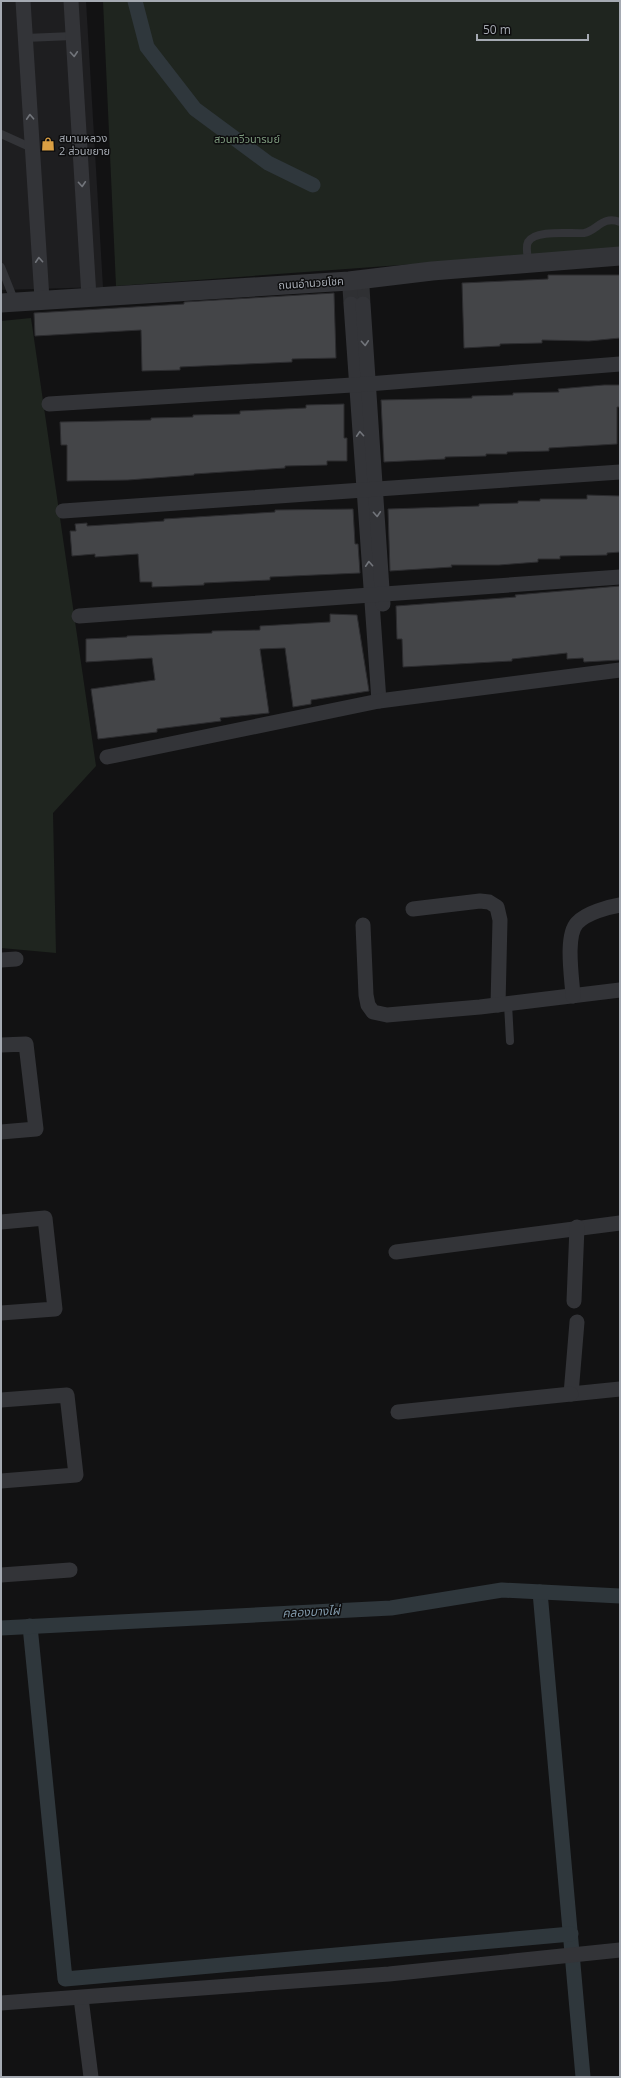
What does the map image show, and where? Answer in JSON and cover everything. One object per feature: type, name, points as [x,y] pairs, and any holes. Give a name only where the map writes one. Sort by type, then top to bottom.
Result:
[{"type":"street","points":[[23,1],[42,299]]},
{"type":"street","points":[[71,1],[89,297]]},
{"type":"street","name":"ถนนอำนวยโชค","points":[[8,302],[42,299],[356,284],[529,264],[620,256]]},
{"type":"street","points":[[357,304],[384,700]]},
{"type":"street","points":[[49,404],[362,384],[620,364]]},
{"type":"street","points":[[63,512],[620,472]]},
{"type":"street","points":[[79,616],[620,577]]},
{"type":"street","points":[[107,757],[384,700],[620,670]]},
{"type":"street","points":[[413,909],[480,902],[489,902],[497,907],[500,920],[503,1004]]},
{"type":"street","points":[[573,996],[571,940],[573,930],[578,922],[590,915],[620,904]]},
{"type":"street","points":[[363,925],[366,995],[368,1005],[373,1012],[387,1015],[503,1004],[620,990]]},
{"type":"street","points":[[1,960],[16,959]]},
{"type":"street","points":[[1,1045],[26,1044],[36,1129],[1,1132]]},
{"type":"street","points":[[1,1222],[45,1218],[55,1309],[1,1313]]},
{"type":"street","points":[[396,1252],[577,1227],[620,1223]]},
{"type":"street","points":[[574,1301],[577,1227]]},
{"type":"street","points":[[571,1394],[577,1322]]},
{"type":"street","points":[[398,1412],[620,1389]]},
{"type":"street","points":[[1,1400],[67,1395],[76,1475],[1,1481]]},
{"type":"street","points":[[1,1575],[70,1570]]},
{"type":"street","points":[[1,2004],[382,1975],[620,1950]]},
{"type":"street","points":[[82,1998],[91,2077]]},
{"type":"lane","points":[[25,38],[73,36]]},
{"type":"lane","points":[[1,134],[32,148]]},
{"type":"lane","points":[[529,264],[526,247],[528,241],[535,236],[563,232],[585,233],[602,222],[620,222]]},
{"type":"lane","points":[[1,267],[8,302]]},
{"type":"lane","points":[[503,1004],[510,1041]]},
{"type":"shaded area","name":"สนามหลวง 2 ส่วนขยาย","points":[[1,1],[86,1],[103,287],[1,290]]},
{"type":"green space","name":"สวนทวีวนารมย์","points":[[103,1],[620,1],[620,249],[116,286]]},
{"type":"green space","points":[[31,318],[96,766],[53,813],[56,953],[1,948],[1,321]]},
{"type":"building","points":[[548,275],[620,275],[620,338],[589,341],[542,340],[542,343],[500,344],[500,346],[464,348],[462,283],[548,279]]},
{"type":"building","points":[[334,293],[336,358],[292,359],[292,362],[180,367],[180,370],[142,371],[141,330],[35,336],[34,313]]},
{"type":"building","points":[[620,385],[620,407],[617,407],[617,444],[549,448],[549,451],[507,452],[507,454],[486,454],[486,456],[445,457],[445,459],[384,462],[381,400],[472,398],[472,396],[513,395],[513,393],[559,392],[558,389]]},
{"type":"building","points":[[344,404],[344,438],[347,438],[347,461],[327,461],[327,465],[285,466],[285,468],[128,480],[67,481],[67,445],[61,445],[60,422],[151,420],[151,418],[193,417],[193,415],[240,414],[240,411],[306,408],[306,405]]},
{"type":"building","points":[[587,495],[620,496],[620,552],[607,553],[607,555],[560,556],[560,559],[538,559],[538,562],[499,565],[451,565],[452,567],[390,571],[388,509],[479,506],[479,504],[540,501],[540,499],[587,499]]},
{"type":"building","points":[[353,509],[355,544],[358,544],[360,573],[270,577],[270,580],[152,587],[152,582],[140,582],[138,554],[95,557],[95,554],[72,556],[70,531],[76,531],[75,524],[87,523],[87,526],[164,521],[164,519],[275,512],[275,510]]},
{"type":"building","points":[[620,586],[620,660],[584,662],[583,658],[567,659],[567,653],[512,659],[512,661],[403,667],[402,639],[397,639],[396,606],[516,597],[515,595]]},
{"type":"building","points":[[330,614],[357,615],[369,691],[311,700],[311,704],[293,707],[285,648],[260,649],[269,713],[220,718],[221,721],[157,729],[157,732],[98,739],[91,689],[155,680],[152,658],[86,662],[86,639],[212,633],[212,631],[260,630],[260,626],[330,622]]},
{"type":"waterway","points":[[135,1],[147,47],[195,109],[268,163],[313,185]]},
{"type":"waterway","name":"คลองบางไผ่","points":[[1,1628],[391,1608],[502,1590],[620,1596]]},
{"type":"waterway","points":[[540,1592],[583,2077]]},
{"type":"waterway","points":[[30,1626],[65,1979],[571,1934]]},
{"type":"tunnel","points":[[362,287],[363,304]]},
{"type":"tunnel","points":[[350,288],[351,304]]},
{"type":"place","name":"สนามหลวง 2 ส่วนขยาย","points":[[48,144]]}]
